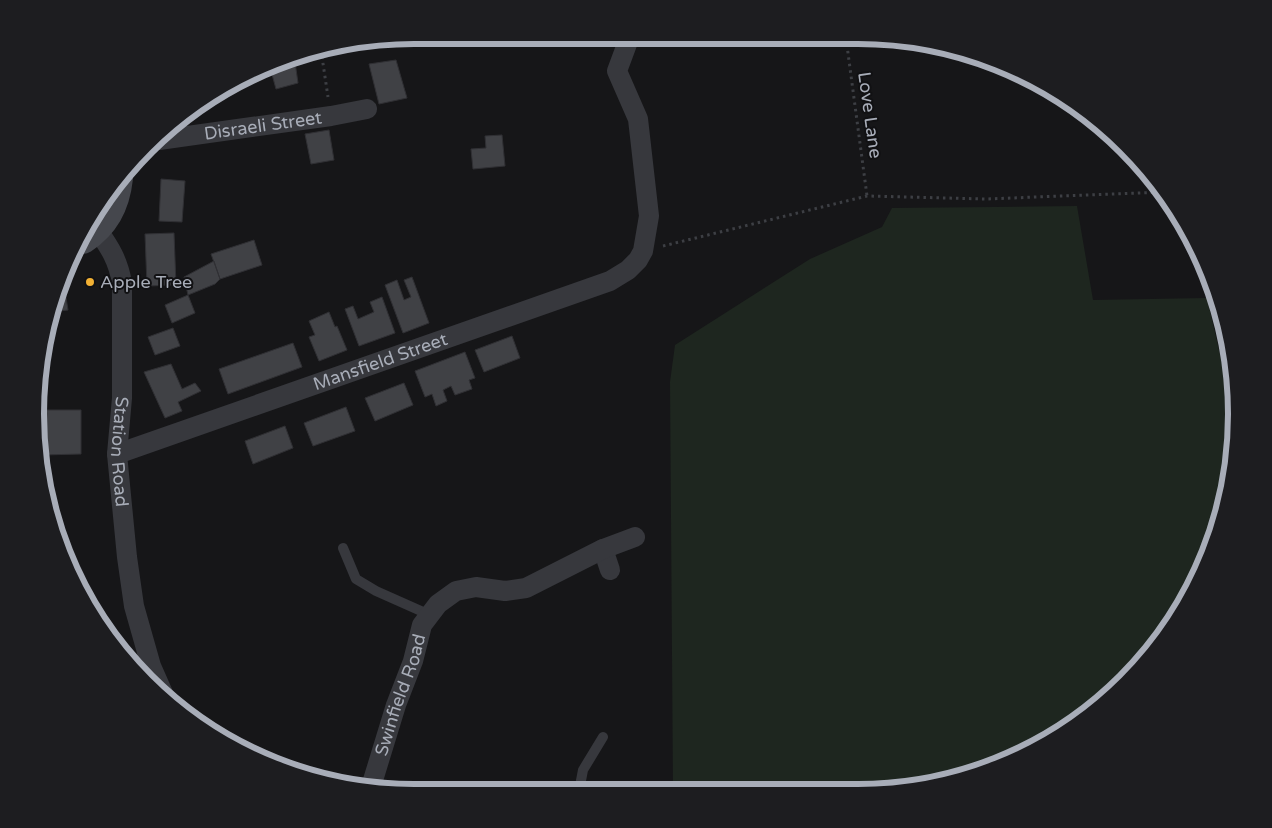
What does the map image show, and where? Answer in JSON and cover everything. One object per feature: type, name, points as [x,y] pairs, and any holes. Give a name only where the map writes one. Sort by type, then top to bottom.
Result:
[{"type":"street","points":[[627,44],[617,71],[638,119],[649,216],[641,255]]},
{"type":"street","name":"Disraeli Street","points":[[167,139],[332,116],[367,109]]},
{"type":"street","name":"Station Road","points":[[116,195],[115,202],[109,215],[90,235],[115,256],[120,268],[122,283],[122,398],[118,454],[127,557],[134,606],[151,666],[158,681]]},
{"type":"street","name":"Mansfield Street","points":[[118,454],[610,281],[628,270],[641,255]]},
{"type":"street","name":"Swinfield Road","points":[[373,782],[396,705],[413,661],[422,625],[438,604],[456,591],[476,586],[505,592],[526,588],[603,549],[635,537]]},
{"type":"street","points":[[603,549],[610,570]]},
{"type":"lane","points":[[343,548],[356,579],[376,591],[430,615]]},
{"type":"lane","points":[[580,784],[583,770],[603,737]]},
{"type":"path","name":"Love Lane","points":[[847,44],[867,196]]},
{"type":"path","points":[[322,55],[332,116]]},
{"type":"path","points":[[641,255],[867,196],[986,199],[1154,192]]},
{"type":"shaded area","points":[[1077,206],[1093,300],[1207,298],[1222,363],[1225,364],[1228,414],[1225,462],[1216,510],[1209,533],[1179,599],[1166,620],[1136,658],[1120,676],[1083,708],[1064,722],[1022,746],[977,765],[954,772],[906,781],[858,784],[673,784],[670,382],[675,345],[810,259],[882,227],[892,208]]},
{"type":"building","points":[[396,60],[407,98],[379,104],[369,64]]},
{"type":"building","points":[[295,63],[298,83],[276,89],[271,72]]},
{"type":"building","points":[[329,130],[334,160],[311,164],[305,134]]},
{"type":"building","points":[[502,135],[505,166],[473,169],[471,149],[486,148],[485,136]]},
{"type":"building","points":[[161,179],[185,181],[182,222],[159,221]]},
{"type":"building","points":[[174,233],[176,285],[147,286],[145,234]]},
{"type":"building","points":[[254,240],[262,265],[220,279],[211,254]]},
{"type":"building","points":[[214,261],[220,279],[215,284],[188,295],[184,277]]},
{"type":"building","points":[[412,277],[429,323],[403,333],[385,285],[397,280],[404,300],[411,297],[404,280]]},
{"type":"building","points":[[65,290],[68,310],[58,311]]},
{"type":"building","points":[[188,295],[195,313],[172,323],[165,305]]},
{"type":"building","points":[[382,297],[395,333],[359,346],[345,309],[353,306],[358,319],[374,312],[370,302]]},
{"type":"building","points":[[329,312],[347,350],[319,361],[309,337],[315,335],[309,321]]},
{"type":"building","points":[[173,328],[180,346],[155,355],[148,337]]},
{"type":"building","points":[[512,336],[520,358],[484,372],[475,350]]},
{"type":"building","points":[[293,343],[302,367],[228,394],[219,369]]},
{"type":"building","points":[[465,352],[475,378],[469,380],[472,389],[455,395],[451,386],[443,390],[447,401],[436,406],[432,394],[425,397],[415,371]]},
{"type":"building","points":[[171,364],[182,389],[195,383],[201,391],[178,402],[182,411],[165,418],[144,372]]},
{"type":"building","points":[[404,383],[413,405],[375,421],[365,398]]},
{"type":"building","points":[[346,407],[355,431],[313,446],[304,423]]},
{"type":"building","points":[[44,410],[81,410],[81,454],[46,455]]},
{"type":"building","points":[[285,426],[293,448],[253,464],[245,441]]},
{"type":"place","name":"Apple Tree","points":[[90,282]]}]
